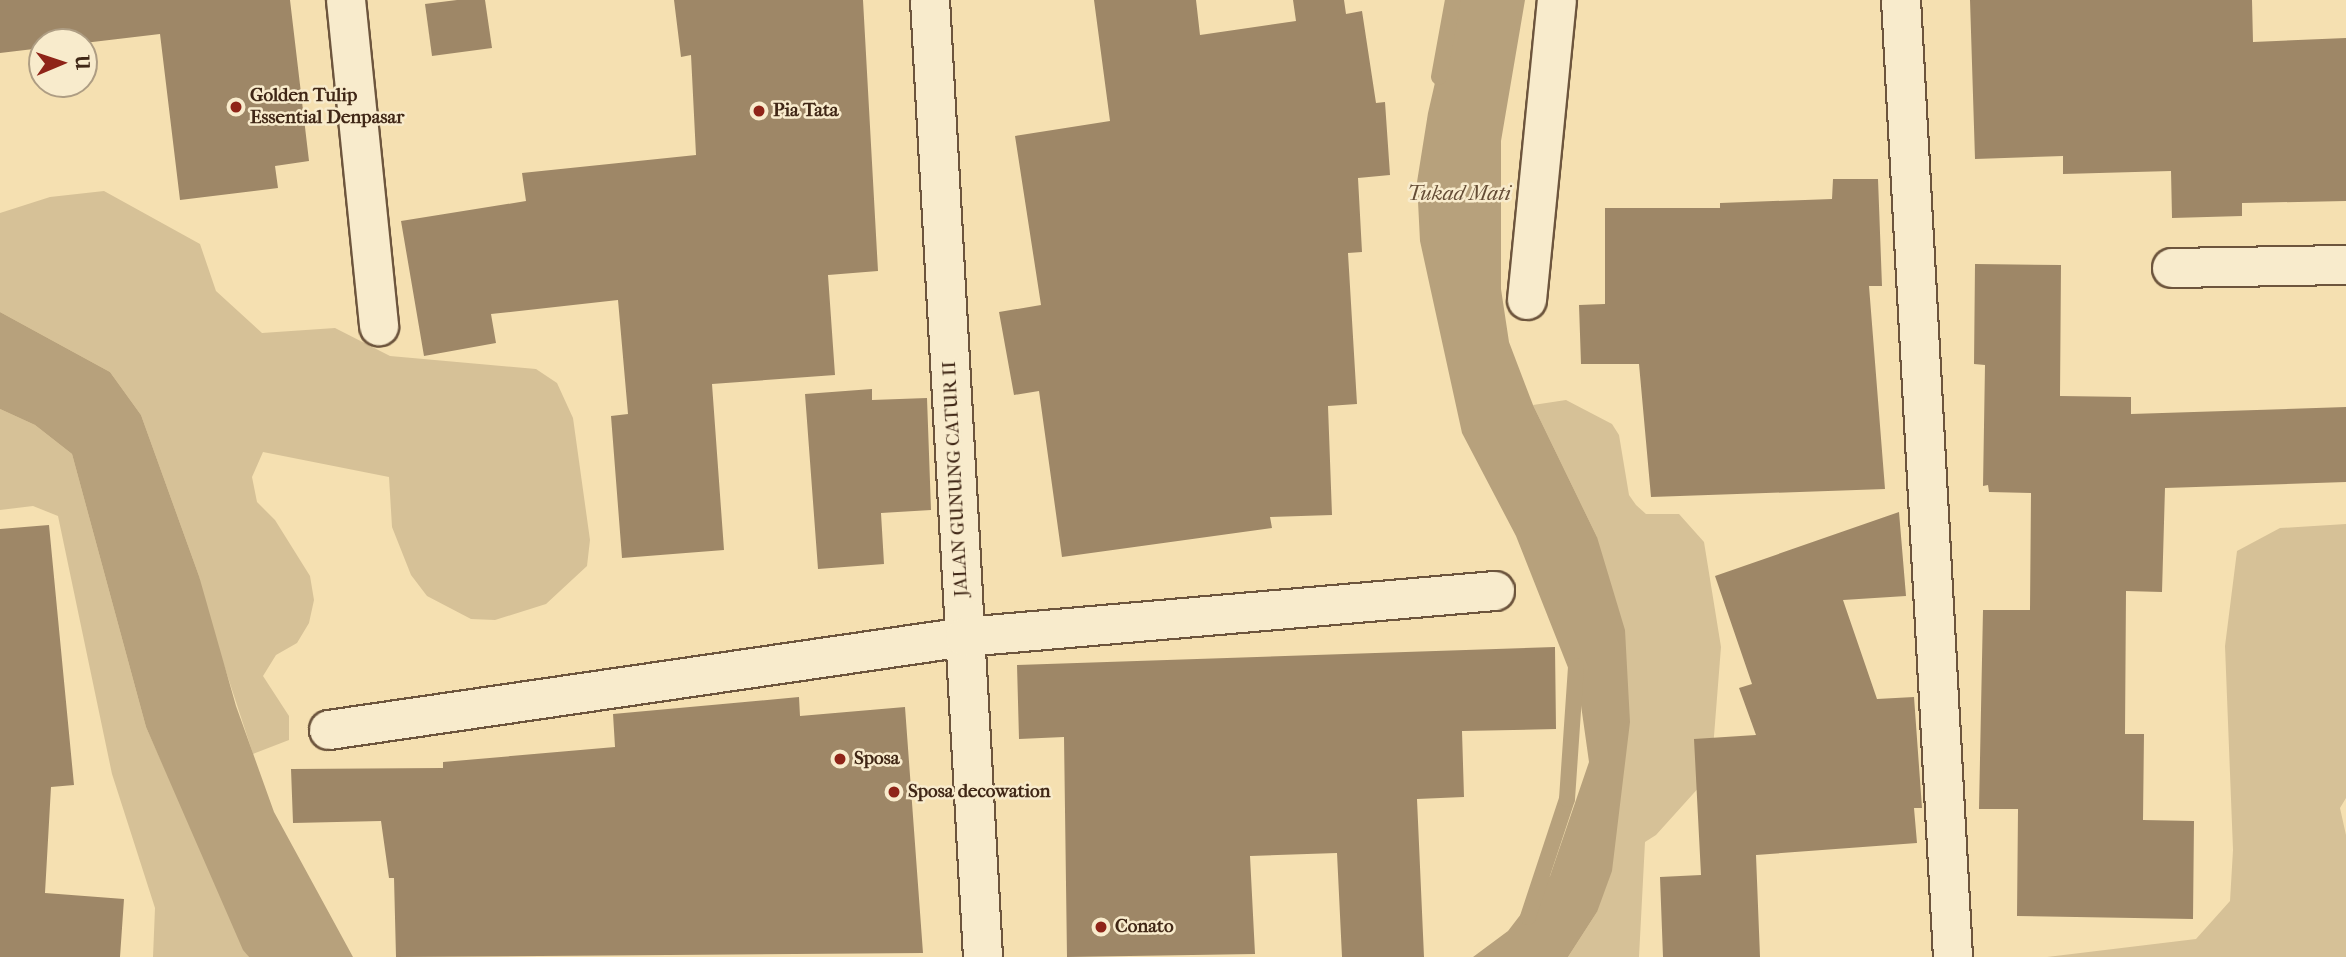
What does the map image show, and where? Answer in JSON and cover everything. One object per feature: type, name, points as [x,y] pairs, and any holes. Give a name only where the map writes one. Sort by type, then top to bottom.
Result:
[{"type":"street","points":[[346,0],[379,326]]},
{"type":"street","name":"JALAN GUNUNG CATUR II","points":[[930,0],[983,957]]},
{"type":"street","points":[[1527,300],[1557,0]]},
{"type":"street","points":[[1901,0],[1953,957]]},
{"type":"street","points":[[2172,268],[2346,265]]},
{"type":"street","points":[[329,730],[965,637],[1495,590]]},
{"type":"shaded area","points":[[104,191],[200,244],[216,291],[262,333],[335,328],[390,356],[536,369],[557,383],[573,418],[590,540],[587,566],[546,604],[495,620],[471,619],[427,596],[411,575],[392,527],[389,477],[263,452],[252,477],[257,502],[275,520],[310,576],[314,600],[309,623],[297,643],[276,655],[263,676],[289,716],[289,740],[253,754],[203,601],[199,576],[141,415],[110,372],[0,312],[0,213],[50,197]]},
{"type":"shaded area","points":[[1566,400],[1612,424],[1619,435],[1629,495],[1636,505],[1646,514],[1679,514],[1704,542],[1721,647],[1711,774],[1656,835],[1645,842],[1639,957],[1568,957],[1597,912],[1597,537],[1533,405]]},
{"type":"shaded area","points":[[0,409],[35,425],[72,454],[146,727],[249,957],[153,957],[155,908],[112,774],[58,516],[33,506],[0,510]]},
{"type":"shaded area","points":[[2346,524],[2346,798],[2340,808],[2346,835],[2346,957],[2047,957],[2196,939],[2230,901],[2233,850],[2225,646],[2237,551],[2280,528]]},
{"type":"water","name":"Tukad Mati","points":[[1454,0],[1525,0],[1501,141],[1501,289],[1509,342],[1533,405],[1597,537],[1625,630],[1630,722],[1612,871],[1597,912],[1568,957],[1473,957],[1508,931],[1550,876],[1589,762],[1580,698],[1516,536],[1462,433],[1420,241],[1417,182],[1428,113]]},
{"type":"water","points":[[0,312],[110,372],[141,415],[199,576],[236,706],[274,812],[353,957],[249,957],[243,950],[146,727],[72,454],[35,425],[0,409]]},
{"type":"building","name":"Golden Tulip Essential Denpasar","points":[[0,0],[290,0],[309,161],[275,166],[278,188],[180,200],[160,34],[98,41],[98,28],[28,28],[28,50],[0,53]]},
{"type":"building","points":[[485,0],[492,48],[432,56],[425,4]]},
{"type":"building","points":[[674,0],[863,0],[878,271],[828,275],[835,375],[712,384],[724,550],[622,558],[611,416],[628,414],[618,300],[491,314],[496,343],[424,356],[401,221],[526,201],[522,173],[696,155],[691,55],[681,57]]},
{"type":"building","points":[[1094,0],[1196,0],[1200,35],[1296,21],[1293,0],[1344,0],[1346,14],[1362,11],[1376,103],[1385,102],[1390,175],[1358,178],[1362,252],[1348,253],[1357,404],[1328,406],[1332,515],[1270,517],[1272,528],[1062,557],[1039,391],[1014,395],[999,312],[1041,305],[1015,136],[1110,121]]},
{"type":"building","points":[[1970,0],[2252,0],[2253,42],[2346,38],[2346,201],[2242,203],[2242,216],[2172,218],[2171,171],[2063,174],[2063,156],[1975,159]]},
{"type":"building","points":[[1833,179],[1878,179],[1882,286],[1869,286],[1885,489],[1651,497],[1639,364],[1581,364],[1579,305],[1605,304],[1605,208],[1720,208],[1720,203],[1832,199]]},
{"type":"building","points":[[1975,264],[2061,265],[2060,396],[2131,397],[2131,414],[2346,407],[2346,482],[2165,488],[2162,592],[2126,591],[2125,734],[2144,734],[2143,820],[2194,821],[2193,919],[2017,916],[2018,809],[1979,809],[1983,610],[2030,610],[2031,493],[1989,492],[1988,485],[1983,486],[1985,365],[1974,364]]},
{"type":"building","points":[[872,389],[872,400],[927,398],[931,510],[881,513],[884,564],[818,569],[805,394]]},
{"type":"building","points":[[1899,512],[1906,596],[1843,600],[1877,699],[1914,697],[1922,808],[1914,808],[1917,843],[1756,855],[1760,957],[1663,957],[1660,877],[1701,875],[1694,739],[1756,735],[1739,688],[1752,684],[1715,576]]},
{"type":"building","points":[[49,525],[74,785],[51,787],[45,893],[124,899],[120,957],[0,957],[0,529]]},
{"type":"building","points":[[1555,647],[1556,729],[1462,731],[1464,797],[1417,799],[1424,957],[1342,957],[1337,853],[1250,856],[1255,954],[1067,957],[1064,737],[1019,739],[1017,665]]},
{"type":"building","points":[[799,697],[800,716],[905,707],[923,953],[396,957],[394,878],[389,878],[381,821],[293,823],[291,769],[443,768],[443,762],[615,747],[613,714]]},
{"type":"waterway","points":[[1439,77],[1453,0]]},
{"type":"waterway","points":[[1528,917],[1567,799],[1576,666]]},
{"type":"place","name":"Golden Tulip Essential Denpasar","points":[[236,107]]},
{"type":"place","name":"Pia Tata","points":[[759,111]]},
{"type":"place","name":"Sposa","points":[[840,759]]},
{"type":"place","name":"Sposa decowation","points":[[894,792]]},
{"type":"place","name":"Conato","points":[[1101,927]]}]
